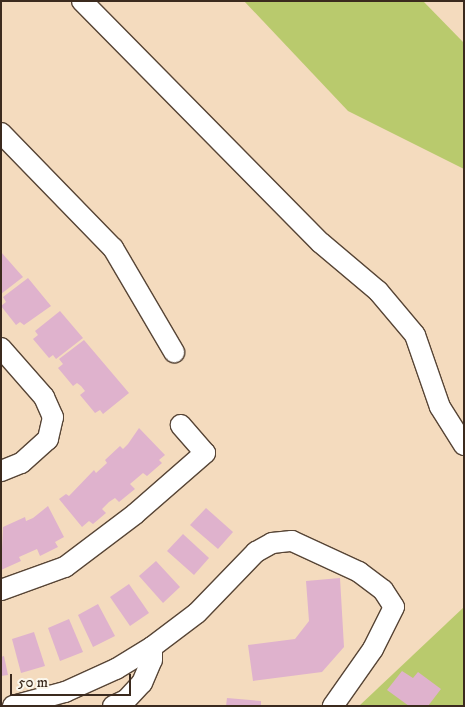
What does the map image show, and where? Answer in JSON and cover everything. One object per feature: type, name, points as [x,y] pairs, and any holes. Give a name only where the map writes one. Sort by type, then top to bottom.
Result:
[{"type":"street","points":[[82,1],[321,243],[378,291],[415,335],[440,407],[464,445]]},
{"type":"street","points":[[1,133],[114,248],[174,352]]},
{"type":"street","points":[[1,348],[44,397],[53,417],[48,439],[21,463],[1,471]]},
{"type":"street","points":[[1,590],[65,567],[135,514],[205,453],[181,425]]},
{"type":"street","points":[[13,706],[45,702],[116,669],[152,647],[197,612],[256,552],[272,544],[292,541],[359,572],[383,590],[394,607],[373,648],[333,706]]},
{"type":"street","points":[[113,706],[126,700],[142,683],[152,660],[152,647]]},
{"type":"green space","points":[[244,1],[423,1],[464,43],[464,169],[348,111]]},
{"type":"green space","points":[[464,607],[464,706],[359,706]]},
{"type":"building","points":[[1,252],[23,277],[1,294]]},
{"type":"building","points":[[28,278],[51,306],[24,325],[20,322],[16,325],[1,306],[6,302],[3,297]]},
{"type":"building","points":[[60,311],[83,338],[56,359],[53,355],[49,358],[33,339],[38,335],[35,331]]},
{"type":"building","points":[[84,340],[129,393],[103,414],[100,410],[95,413],[80,395],[85,391],[81,386],[77,383],[73,386],[58,368],[63,364],[59,359]]},
{"type":"building","points":[[139,428],[165,455],[159,460],[162,463],[147,476],[143,473],[130,484],[135,489],[119,502],[115,498],[109,502],[102,509],[106,513],[93,524],[89,521],[82,527],[59,499],[66,494],[69,496],[94,470],[96,473],[107,463],[105,460],[120,446],[123,449],[128,444]]},
{"type":"building","points":[[48,506],[64,537],[55,542],[58,547],[40,556],[37,549],[19,557],[21,561],[1,570],[3,527],[25,517],[26,521],[33,518]]},
{"type":"building","points":[[206,508],[233,532],[218,549],[190,525]]},
{"type":"building","points":[[183,534],[209,558],[194,575],[167,551]]},
{"type":"building","points":[[156,561],[180,587],[163,603],[139,576]]},
{"type":"building","points":[[340,578],[344,647],[322,672],[253,681],[248,645],[295,639],[309,621],[306,581]]},
{"type":"building","points":[[129,584],[149,613],[130,626],[110,597]]},
{"type":"building","points":[[98,604],[115,636],[93,647],[78,615]]},
{"type":"building","points":[[69,619],[83,652],[60,661],[48,628]]},
{"type":"building","points":[[34,632],[45,666],[21,673],[12,639]]},
{"type":"building","points":[[4,656],[8,675],[1,676],[1,657]]},
{"type":"building","points":[[402,671],[413,678],[418,672],[441,689],[428,706],[409,706],[387,690]]},
{"type":"building","points":[[227,698],[261,701],[261,706],[226,706]]}]
